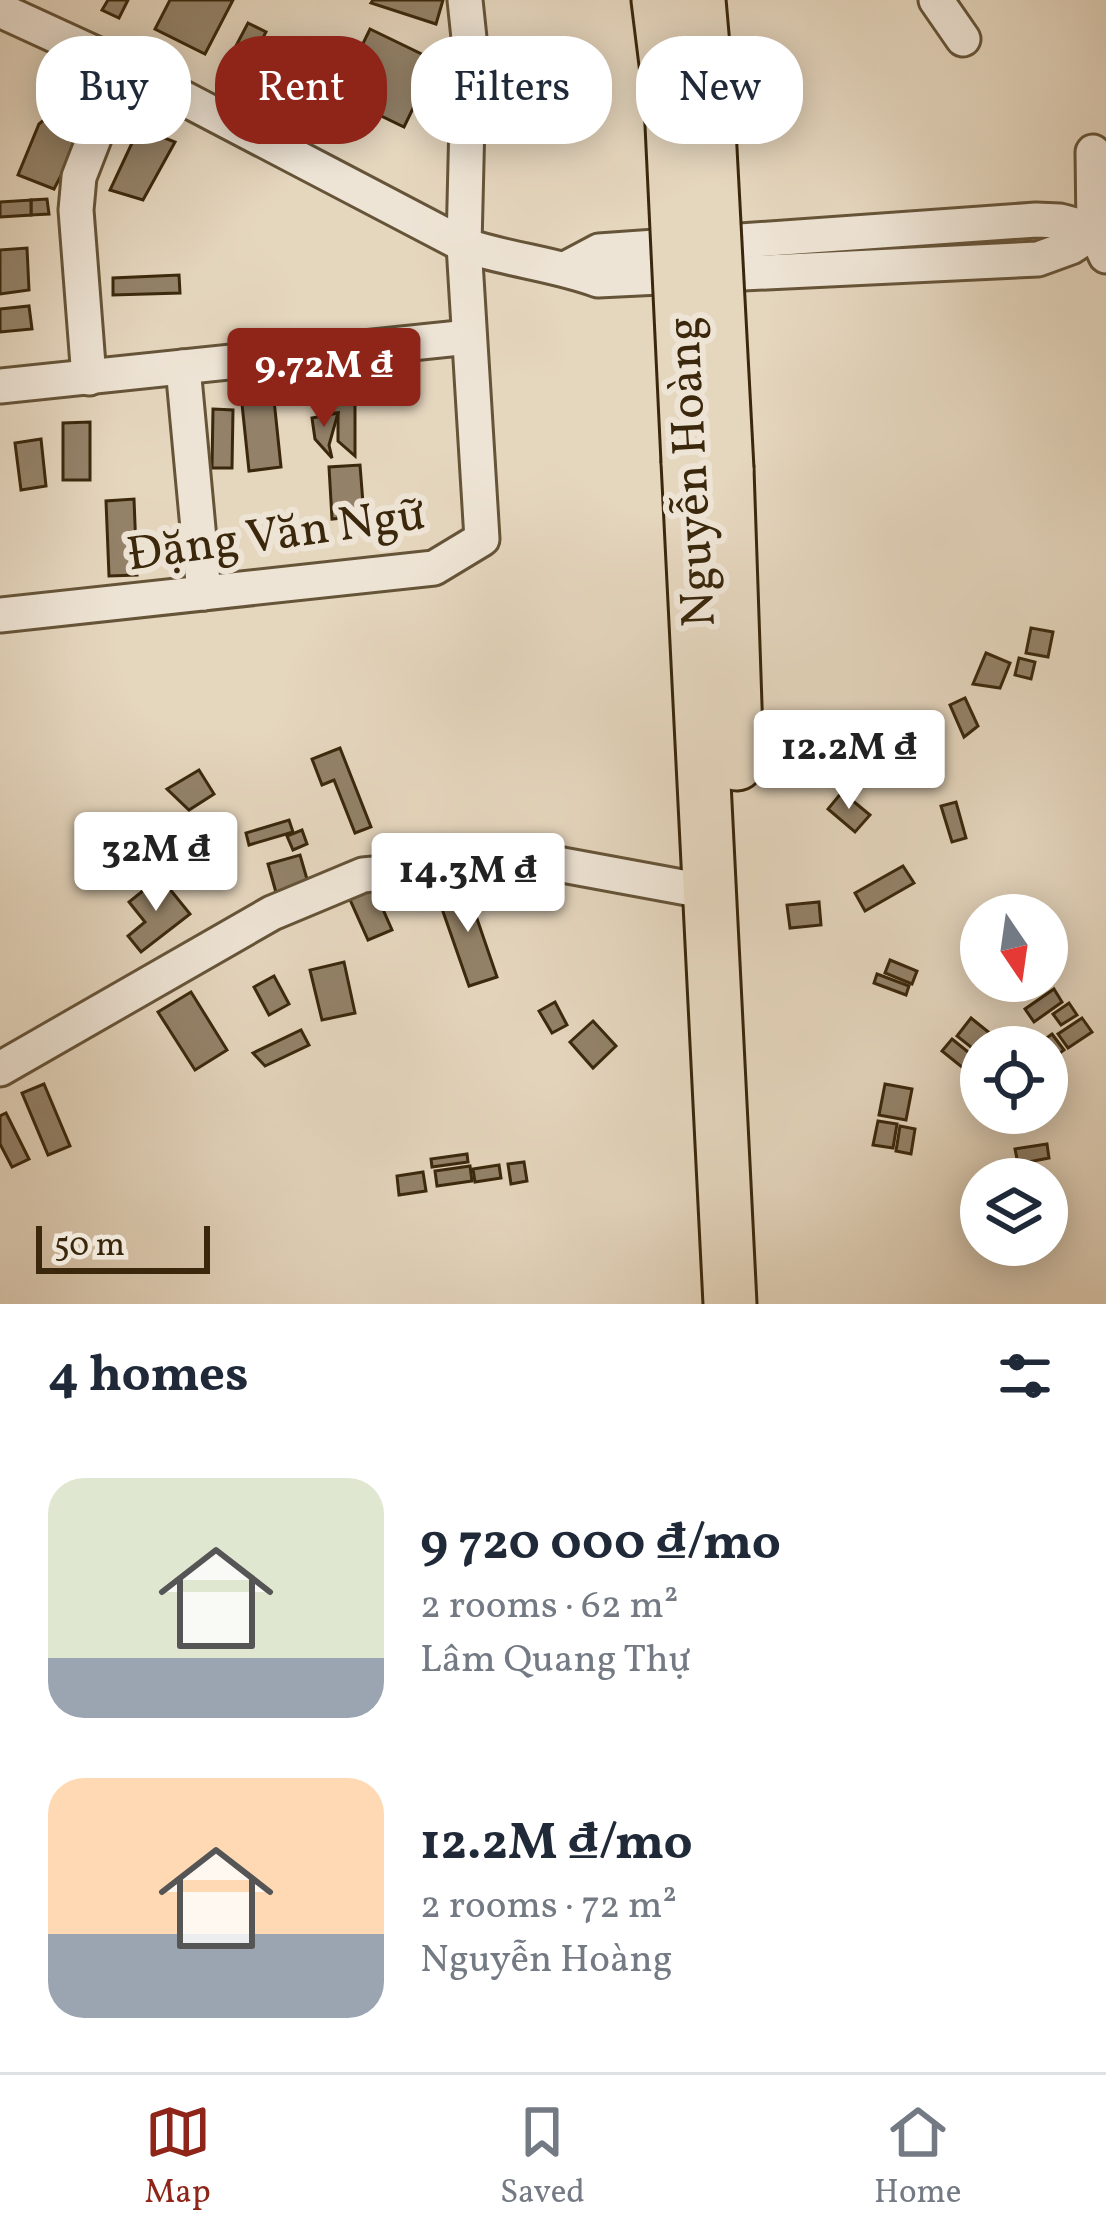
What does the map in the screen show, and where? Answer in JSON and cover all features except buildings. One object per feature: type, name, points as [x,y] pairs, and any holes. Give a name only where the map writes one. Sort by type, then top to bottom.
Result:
[{"type":"highway","name":"Nguyễn Hoàng","points":[[658,0],[669,36]]},
{"type":"highway","name":"Nguyễn Hoàng","points":[[695,36],[699,0]]},
{"type":"highway","name":"Nguyễn Hoàng","points":[[691,144],[764,1304]]},
{"type":"highway","name":"Nguyễn Hoàng","points":[[708,465],[709,892],[730,1304]]},
{"type":"street","name":"Đặng Văn Ngữ","points":[[0,615],[434,568],[482,539],[464,245],[469,38],[465,0]]},
{"type":"street","points":[[936,0],[963,39]]},
{"type":"street","points":[[0,10],[57,36]]},
{"type":"street","points":[[191,102],[464,245],[524,264],[567,268],[599,251],[825,252],[1036,220],[1060,221],[1102,237],[1093,152]]},
{"type":"street","points":[[89,377],[76,210],[80,177],[92,144]]},
{"type":"street","points":[[0,386],[470,337]]},
{"type":"street","points":[[183,367],[204,592]]},
{"type":"street","points":[[0,1069],[272,913],[363,875],[530,860],[709,892]]}]
